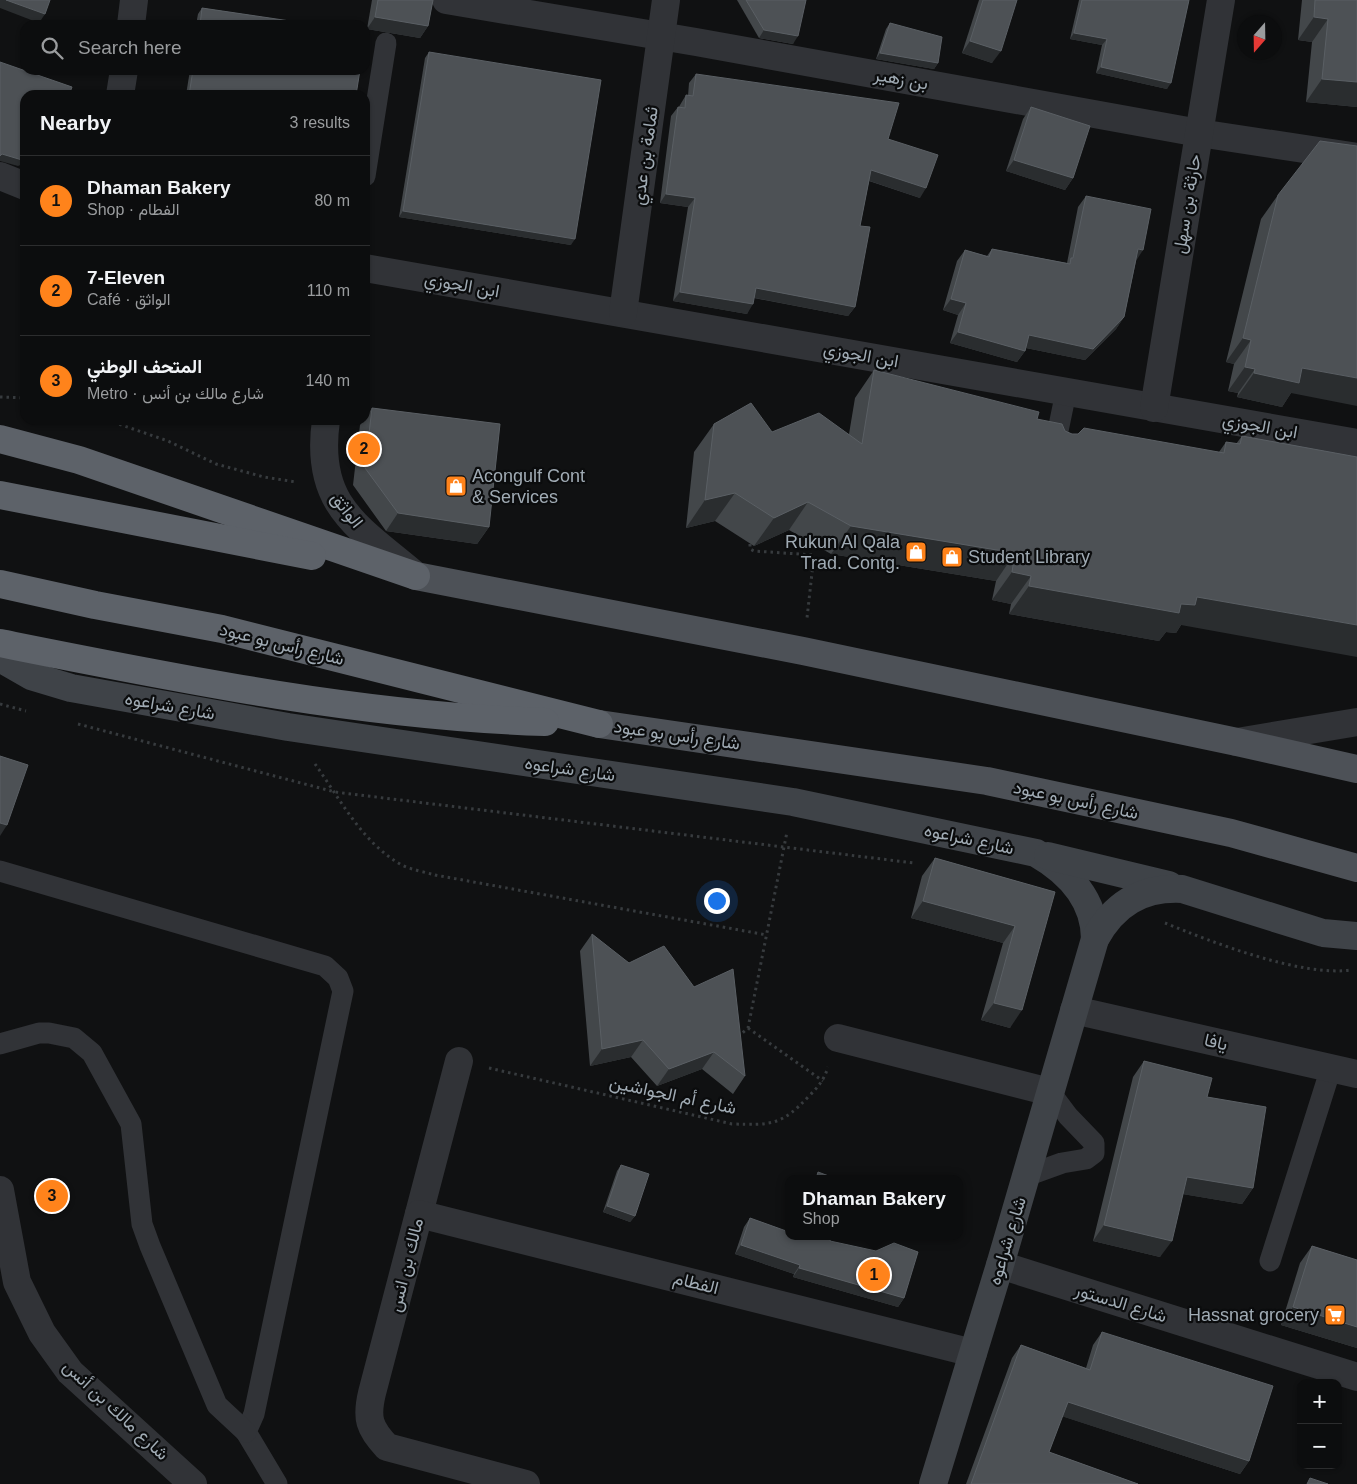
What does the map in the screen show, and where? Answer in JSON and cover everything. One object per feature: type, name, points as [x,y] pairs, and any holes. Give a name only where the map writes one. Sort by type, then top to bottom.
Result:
[{"type":"highway","points":[[0,439],[79,460],[416,576]]},
{"type":"highway","points":[[0,495],[416,576]]},
{"type":"highway","name":"شارع رأس بو عبود","points":[[0,584],[95,605],[222,629],[599,724]]},
{"type":"highway","points":[[0,643],[188,680],[378,710],[488,720],[599,724]]},
{"type":"main road","points":[[416,576],[803,651],[1357,769]]},
{"type":"main road","name":"شارع رأس بو عبود","points":[[599,724],[987,782],[1231,833],[1357,868]]},
{"type":"street","points":[[132,20],[134,0]]},
{"type":"street","name":"بن زهير","points":[[446,0],[661,38],[696,42],[1199,133],[1357,157]]},
{"type":"street","name":"ثمامة بن عدي","points":[[623,313],[666,0]]},
{"type":"street","name":"حارثة بن سهل","points":[[1154,408],[1221,0]]},
{"type":"street","points":[[121,90],[123,75]]},
{"type":"street","points":[[0,176],[20,184]]},
{"type":"street","name":"ابن الجوزي","points":[[370,269],[1357,443]]},
{"type":"street","name":"الواثق","points":[[326,425],[323,456],[328,483],[336,499],[348,516],[416,576]]},
{"type":"street","name":"شارع شراعوه","points":[[0,658],[31,676],[71,688],[288,727],[793,802],[1036,854],[1062,870],[1081,892],[1093,914],[1095,939]]},
{"type":"street","points":[[1237,742],[1357,722]]},
{"type":"street","points":[[1036,854],[1182,889]]},
{"type":"street","name":"شارع شراعوه","points":[[933,1484],[1000,1265],[1095,939],[1106,920],[1122,904],[1150,891],[1182,889],[1323,933],[1357,936]]},
{"type":"street","name":"يافا","points":[[1074,1010],[1357,1074]]},
{"type":"street","points":[[838,1038],[1050,1092]]},
{"type":"street","name":"مالك بن انس","points":[[459,1062],[369,1407],[370,1420],[374,1433],[387,1447],[483,1479],[526,1484]]},
{"type":"street","name":"شارع مالك بن أنس","points":[[0,1190],[16,1282],[42,1333],[70,1372],[193,1484]]},
{"type":"street","name":"الفطام","points":[[419,1214],[973,1353]]},
{"type":"street","name":"شارع الدستور","points":[[1000,1265],[1357,1377]]},
{"type":"lane","points":[[370,144],[386,43]]},
{"type":"lane","points":[[1054,450],[1066,392]]},
{"type":"lane","points":[[0,871],[325,966],[338,978],[343,991],[254,1414],[246,1432]]},
{"type":"lane","points":[[0,1044],[49,1032],[74,1038],[92,1053],[131,1124],[142,1224],[217,1405],[246,1432],[277,1484]]},
{"type":"lane","points":[[1270,1261],[1331,1068]]},
{"type":"lane","points":[[1026,1176],[1062,1163],[1086,1159],[1094,1153],[1094,1143],[1091,1138],[1068,1116],[1050,1092]]},
{"type":"path","points":[[0,397],[20,398]]},
{"type":"path","points":[[122,425],[168,441],[216,464],[264,477],[312,485],[328,483]]},
{"type":"path","points":[[750,544],[750,549],[754,551],[814,555],[803,651]]},
{"type":"path","points":[[0,704],[29,711]]},
{"type":"path","points":[[76,724],[335,792],[784,845],[920,864]]},
{"type":"path","points":[[288,727],[380,850],[404,866],[435,875],[767,935]]},
{"type":"path","points":[[733,1038],[740,1036],[748,1028],[793,802]]},
{"type":"path","points":[[1122,904],[1192,934],[1283,963],[1325,970],[1357,969]]},
{"type":"path","points":[[748,1028],[824,1081]]},
{"type":"path","name":"شارع أم الجواشين","points":[[459,1062],[732,1124],[765,1125],[791,1115],[824,1081],[838,1038]]},
{"type":"building","points":[[6,0],[50,0],[45,14]]},
{"type":"building","points":[[378,0],[433,0],[428,26],[375,17]]},
{"type":"building","points":[[746,0],[806,0],[798,36],[764,30]]},
{"type":"building","points":[[983,0],[1017,0],[1001,51],[970,41]]},
{"type":"building","points":[[1082,0],[1189,0],[1171,83],[1101,67],[1107,39],[1074,33]]},
{"type":"building","points":[[1315,0],[1357,0],[1357,82],[1322,79],[1328,19],[1314,17]]},
{"type":"building","points":[[202,8],[283,20],[201,20]]},
{"type":"building","points":[[890,23],[942,37],[938,63],[880,53]]},
{"type":"building","points":[[429,52],[601,80],[575,239],[403,211]]},
{"type":"building","points":[[0,62],[20,69],[20,75],[37,75],[72,87],[71,90],[20,90],[20,159],[2,154],[0,156]]},
{"type":"building","points":[[696,74],[899,103],[888,139],[938,155],[926,188],[871,170],[860,226],[870,227],[855,307],[756,288],[753,304],[680,292],[695,198],[666,194],[678,107],[685,108],[686,95],[693,96]]},
{"type":"building","points":[[192,75],[359,75],[357,90],[190,90]]},
{"type":"building","points":[[1031,107],[1090,126],[1073,178],[1014,160]]},
{"type":"building","points":[[1320,141],[1357,146],[1357,378],[1302,368],[1299,383],[1254,373],[1255,369],[1245,367],[1251,340],[1243,338],[1278,195]]},
{"type":"building","points":[[1086,196],[1151,209],[1143,250],[1138,249],[1124,317],[1093,349],[1029,335],[1025,351],[958,332],[966,303],[951,299],[965,250],[989,257],[992,249],[1070,264],[1071,258],[1073,258]]},
{"type":"building","points":[[874,370],[1039,412],[1037,419],[1062,424],[1065,431],[1072,434],[1078,434],[1084,428],[1224,453],[1226,442],[1240,444],[1242,436],[1357,457],[1357,625],[1197,597],[1195,605],[1181,604],[1179,613],[1029,586],[1031,576],[1012,572],[1015,553],[851,526],[808,502],[774,518],[735,493],[705,500],[714,424],[751,403],[772,432],[819,413],[862,444]]},
{"type":"building","points":[[372,408],[500,424],[489,527],[398,513],[365,468]]},
{"type":"building","points":[[0,756],[28,765],[7,825],[0,823]]},
{"type":"building","points":[[935,858],[1055,892],[1022,1010],[994,1003],[1015,926],[923,901]]},
{"type":"building","points":[[592,934],[629,963],[664,946],[694,987],[733,969],[745,1076],[714,1052],[669,1069],[643,1040],[602,1049]]},
{"type":"building","points":[[1144,1061],[1212,1078],[1207,1097],[1266,1107],[1253,1188],[1187,1177],[1172,1241],[1104,1225]]},
{"type":"building","points":[[621,1165],[649,1174],[635,1216],[607,1206]]},
{"type":"building","points":[[750,1218],[785,1231],[785,1240],[830,1240],[876,1251],[894,1243],[918,1252],[904,1298],[799,1268],[800,1265],[741,1245]]},
{"type":"building","points":[[1312,1246],[1357,1260],[1357,1327],[1293,1307]]},
{"type":"building","points":[[1102,1332],[1273,1386],[1249,1461],[1068,1402],[1049,1452],[1138,1484],[971,1484],[1021,1345],[1090,1370]]},
{"type":"building","points":[[1310,1478],[1328,1484],[1307,1484]]},
{"type":"place","name":"7-Eleven","points":[[364,449]]},
{"type":"place","name":"Acongulf Cont & Services","points":[[456,486]]},
{"type":"place","name":"Rukun Al Qala Trad. Contg.","points":[[916,552]]},
{"type":"place","name":"Student Library","points":[[952,557]]},
{"type":"place","name":"المتحف الوطني","points":[[52,1196]]},
{"type":"place","name":"Dhaman Bakery","points":[[874,1275]]},
{"type":"place","name":"Hassnat grocery","points":[[1335,1315]]}]
